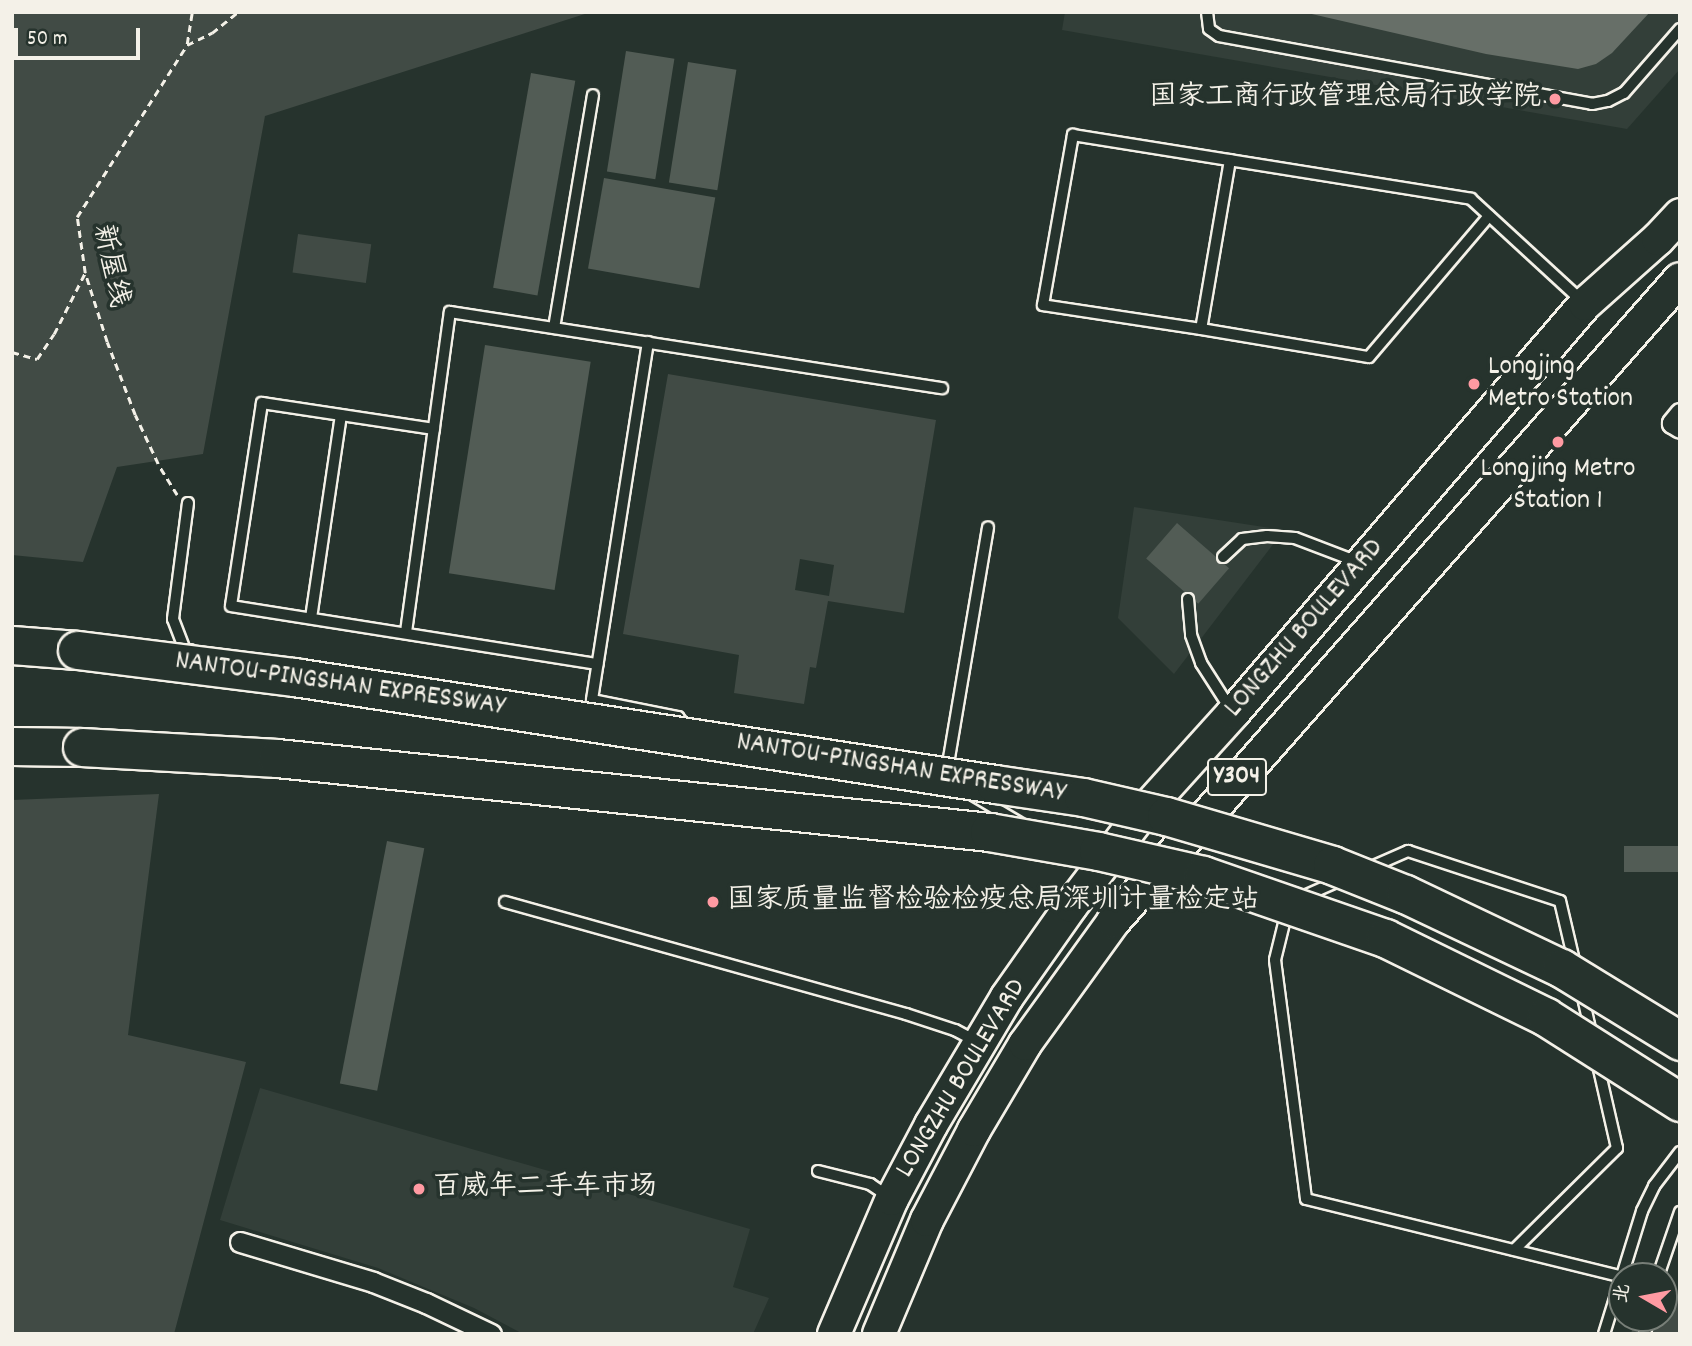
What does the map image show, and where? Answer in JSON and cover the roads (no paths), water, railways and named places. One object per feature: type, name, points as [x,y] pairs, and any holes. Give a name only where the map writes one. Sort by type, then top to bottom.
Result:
[{"type":"highway","name":"NANTOU-PINGSHAN EXPRESSWAY","points":[[12,645],[77,650],[294,677],[1083,797],[1166,816],[1332,865],[1405,894],[1560,968],[1680,1041]]},
{"type":"highway","name":"NANTOU-PINGSHAN EXPRESSWAY","points":[[12,746],[82,747],[277,758],[989,832],[1098,851],[1203,875],[1385,938],[1546,1017],[1680,1101]]},
{"type":"main road","name":"LONGZHU BOULEVARD","points":[[834,1334],[892,1199],[980,1042],[1007,997],[1139,817],[1233,713],[1585,304],[1658,239],[1680,215]]},
{"type":"main road","name":"LONGZHU BOULEVARD","points":[[879,1334],[927,1220],[979,1119],[1045,1014],[1113,922],[1680,279]]},
{"type":"street","points":[[1680,413],[1672,423],[1680,428]]},
{"type":"street","points":[[240,1242],[373,1282],[426,1303],[491,1334]]},
{"type":"lane","points":[[1207,12],[1209,29],[1219,36],[1592,103],[1608,101],[1624,93],[1680,29]]},
{"type":"lane","points":[[554,328],[593,95]]},
{"type":"lane","points":[[1489,216],[1369,357],[1044,305],[1073,135],[1471,198],[1585,304]]},
{"type":"lane","points":[[1201,329],[1230,160]]},
{"type":"lane","points":[[406,632],[450,312],[942,388]]},
{"type":"lane","points":[[648,342],[592,700],[678,717],[691,732]]},
{"type":"lane","points":[[434,429],[262,403],[231,606],[597,664]]},
{"type":"lane","points":[[311,618],[341,415]]},
{"type":"lane","points":[[188,503],[173,619],[185,650],[199,652]]},
{"type":"lane","points":[[946,781],[988,527]]},
{"type":"lane","points":[[1223,557],[1242,539],[1267,536],[1295,538],[1362,564]]},
{"type":"lane","points":[[1188,599],[1191,635],[1201,663],[1233,713]]},
{"type":"lane","points":[[226,656],[691,732],[884,766],[946,781],[1099,870]]},
{"type":"lane","points":[[1514,1250],[1618,1148],[1560,901],[1408,851],[1289,903],[1275,960],[1306,1199],[1608,1273]]},
{"type":"lane","points":[[505,902],[906,1014],[980,1042]]},
{"type":"lane","points":[[1625,1262],[1642,1211],[1654,1186],[1680,1152]]},
{"type":"lane","points":[[818,1171],[870,1184],[892,1199]]},
{"type":"lane","points":[[1663,1262],[1680,1212]]},
{"type":"place","name":"国家工商行政管理总局行政学院","points":[[1555,99]]},
{"type":"place","name":"Longjing Metro Station","points":[[1474,384]]},
{"type":"place","name":"Longjing Metro Station 1","points":[[1558,442]]},
{"type":"place","name":"国家质量监督检验检疫总局深圳计量检定站","points":[[713,902]]},
{"type":"place","name":"百威年二手车市场","points":[[419,1189]]}]
